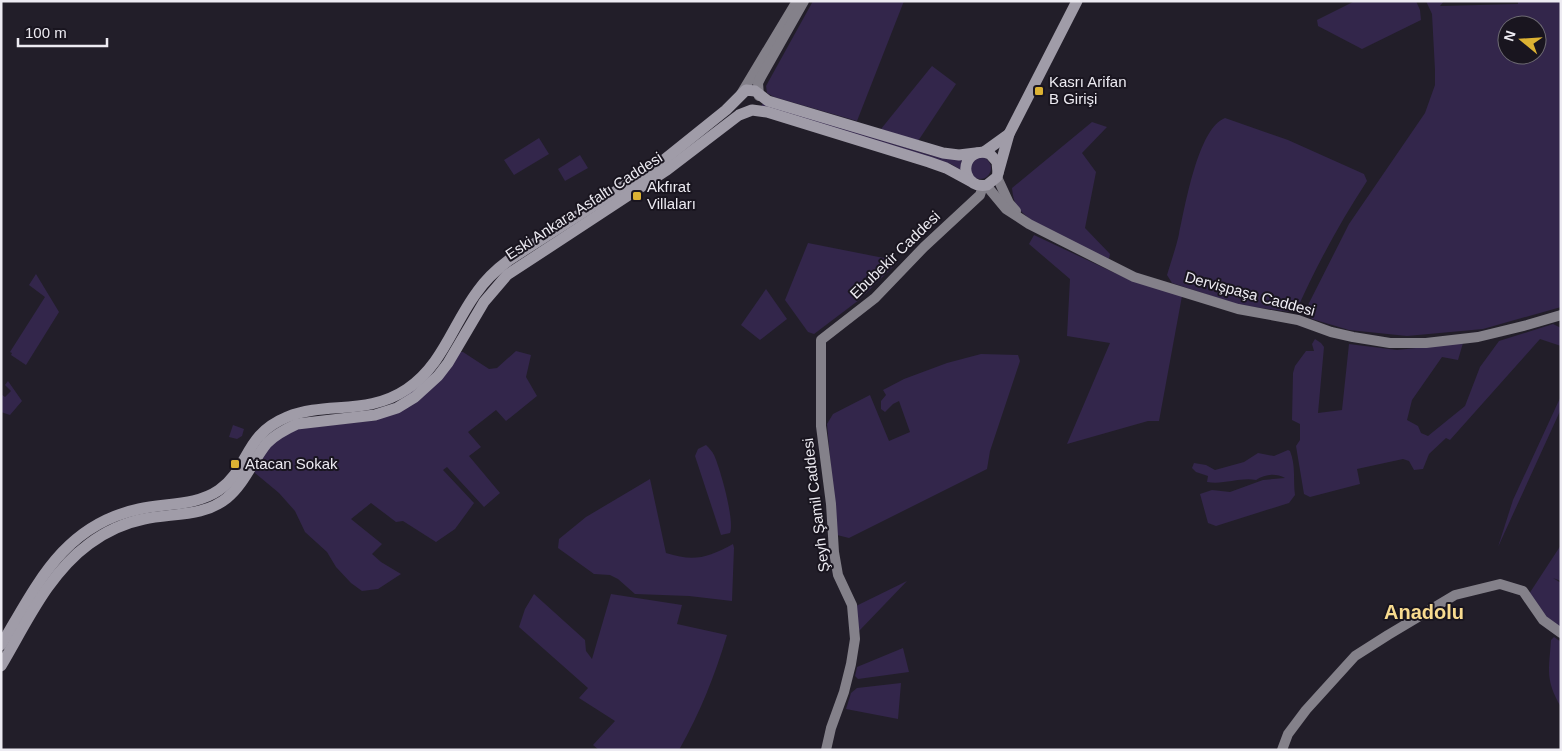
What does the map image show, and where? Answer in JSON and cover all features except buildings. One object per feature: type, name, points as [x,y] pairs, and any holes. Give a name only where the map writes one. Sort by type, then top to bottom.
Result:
[{"type":"main road","points":[[997,175],[997,162],[994,157],[982,152],[959,155],[935,151],[768,101],[759,96],[755,91],[749,90],[741,94],[740,104],[745,109],[767,112],[929,162],[946,168],[975,184],[985,185],[991,183],[997,175],[1008,134],[1077,1]]},
{"type":"main road","name":"Eski Ankara Asfaltı Caddesi","points":[[1,645],[43,575],[54,560],[77,538],[124,513],[152,506],[201,499],[218,491],[234,474],[257,437],[268,427],[283,419],[307,412],[367,406],[384,401],[406,390],[432,366],[477,292],[496,270],[514,256],[660,163],[726,110],[741,94]]},
{"type":"main road","points":[[752,110],[759,105],[759,96]]},
{"type":"main road","name":"Eski Ankara Asfaltı Caddesi","points":[[1,666],[49,585],[68,561],[90,543],[113,529],[143,519],[200,511],[217,505],[234,492],[267,443],[290,427],[297,424],[374,415],[397,408],[411,401],[438,376],[484,302],[507,275],[667,170],[738,114],[752,110]]},
{"type":"main road","points":[[970,181],[965,167],[970,157],[982,152],[1008,134]]},
{"type":"street","points":[[741,94],[797,1]]},
{"type":"street","points":[[759,96],[758,83],[760,77],[804,1]]},
{"type":"street","points":[[997,175],[1010,203],[1029,224]]},
{"type":"street","name":"Dervişpaşa Caddesi","points":[[985,185],[1006,209],[1029,224],[1134,276],[1238,309],[1288,317],[1331,332],[1378,342],[1411,344],[1478,337],[1561,315]]},
{"type":"street","name":"Ebubekir Caddesi","points":[[822,340],[875,298],[924,247],[980,195],[985,185]]},
{"type":"street","name":"Şeyh Şamil Caddesi","points":[[822,340],[821,426],[831,504],[834,552],[838,575],[852,605],[855,640],[844,692],[831,728],[826,750]]},
{"type":"street","points":[[1282,750],[1288,734],[1306,710],[1356,656],[1455,595],[1500,584],[1522,591],[1543,620],[1561,633]]},
{"type":"shaded area","points":[[813,1],[904,1],[857,121],[774,97],[767,93],[766,86]]},
{"type":"shaded area","points":[[1355,1],[1416,1],[1420,10],[1421,20],[1362,49],[1318,26],[1317,20]]},
{"type":"shaded area","points":[[1426,1],[1444,1],[1440,6],[1518,4],[1518,1],[1561,1],[1561,307],[1483,329],[1407,336],[1349,330],[1312,319],[1305,311],[1349,224],[1425,113],[1435,85],[1432,14]]},
{"type":"shaded area","points":[[932,66],[956,84],[918,141],[881,129]]},
{"type":"shaded area","points":[[763,103],[930,155],[962,159],[961,170],[951,164],[761,107]]},
{"type":"shaded area","points":[[1225,118],[1288,140],[1364,174],[1367,181],[1329,244],[1297,309],[1291,312],[1239,305],[1172,283],[1167,275],[1200,152],[1207,137],[1216,125]]},
{"type":"shaded area","points":[[1092,122],[1107,127],[1082,153],[1096,172],[1085,228],[1110,254],[1109,259],[1062,237],[1027,217],[1018,207],[1012,191],[1012,188]]},
{"type":"shaded area","points":[[539,138],[549,154],[514,175],[504,160]]},
{"type":"shaded area","points":[[580,155],[588,168],[565,181],[558,169]]},
{"type":"shaded area","points":[[980,157],[988,160],[991,168],[988,176],[980,179],[972,176],[969,168],[972,160]]},
{"type":"shaded area","points":[[1034,235],[1132,281],[1182,296],[1159,421],[1148,421],[1067,444],[1110,343],[1067,336],[1070,279],[1029,244]]},
{"type":"shaded area","points":[[808,243],[899,261],[859,300],[814,334],[808,332],[785,300]]},
{"type":"shaded area","points":[[36,274],[59,312],[26,365],[11,355],[12,353],[10,352],[45,297],[29,285]]},
{"type":"shaded area","points":[[766,289],[787,319],[760,340],[741,325]]},
{"type":"shaded area","points":[[1553,324],[1561,328],[1561,346],[1540,339],[1450,440],[1446,438],[1429,454],[1423,469],[1414,470],[1409,461],[1403,459],[1357,469],[1360,484],[1310,497],[1304,494],[1296,446],[1300,440],[1300,424],[1292,420],[1293,373],[1295,366],[1306,351],[1314,351],[1312,344],[1315,339],[1324,347],[1318,413],[1342,410],[1349,344],[1397,350],[1463,343],[1458,360],[1442,357],[1412,400],[1407,420],[1418,426],[1421,433],[1428,436],[1465,406],[1480,367],[1499,341]]},
{"type":"shaded area","points":[[516,351],[531,355],[526,377],[537,396],[506,421],[496,410],[468,432],[481,447],[469,456],[500,493],[484,507],[447,467],[443,470],[474,503],[455,529],[436,542],[403,521],[396,522],[371,503],[351,519],[382,544],[372,554],[401,574],[378,589],[362,591],[351,583],[336,567],[327,552],[305,532],[295,511],[279,493],[255,473],[254,469],[273,441],[297,429],[377,420],[459,352],[463,352],[489,369],[497,368]]},
{"type":"shaded area","points":[[981,354],[1018,355],[1020,361],[990,451],[987,469],[849,538],[837,535],[827,424],[833,414],[870,395],[889,441],[910,432],[899,401],[885,412],[881,409],[881,401],[886,395],[883,390],[904,379],[947,363]]},
{"type":"shaded area","points":[[8,381],[22,401],[10,415],[1,412],[1,394],[5,397],[11,391],[5,385]]},
{"type":"shaded area","points":[[1561,396],[1561,409],[1498,547],[1513,500]]},
{"type":"shaded area","points":[[233,425],[244,429],[242,436],[237,439],[229,437]]},
{"type":"shaded area","points":[[706,445],[717,462],[729,506],[730,533],[721,535],[695,456],[698,449]]},
{"type":"shaded area","points":[[1288,450],[1293,462],[1295,495],[1289,503],[1216,526],[1208,523],[1200,494],[1212,490],[1230,492],[1263,480],[1285,478],[1278,475],[1270,475],[1256,480],[1244,479],[1213,483],[1207,482],[1208,476],[1196,472],[1192,468],[1194,463],[1206,465],[1215,470],[1244,462],[1258,453],[1274,456]]},
{"type":"shaded area","points":[[650,479],[666,553],[693,558],[716,553],[733,544],[732,601],[689,596],[635,594],[618,579],[610,575],[594,574],[558,548],[559,539],[586,517]]},
{"type":"shaded area","points":[[1561,545],[1561,581],[1553,578],[1561,583],[1561,630],[1545,617],[1529,594]]},
{"type":"shaded area","points":[[907,581],[859,631],[856,606]]},
{"type":"shaded area","points":[[534,594],[585,640],[586,651],[592,659],[611,594],[682,605],[677,624],[727,635],[706,694],[679,750],[599,750],[593,745],[615,721],[579,698],[588,688],[519,627],[525,609]]},
{"type":"shaded area","points":[[1554,637],[1561,642],[1561,707],[1552,689],[1549,675],[1551,640]]},
{"type":"shaded area","points":[[903,648],[909,672],[858,679],[855,676],[857,667]]},
{"type":"shaded area","points":[[901,683],[898,719],[846,709],[851,693],[857,688]]},
{"type":"place","name":"Kasrı Arifan B Girişi","points":[[1039,91]]},
{"type":"place","name":"Akfırat Villaları","points":[[637,196]]},
{"type":"place","name":"Atacan Sokak","points":[[235,464]]},
{"type":"district","name":"Anadolu","points":[[1424,612]]}]
